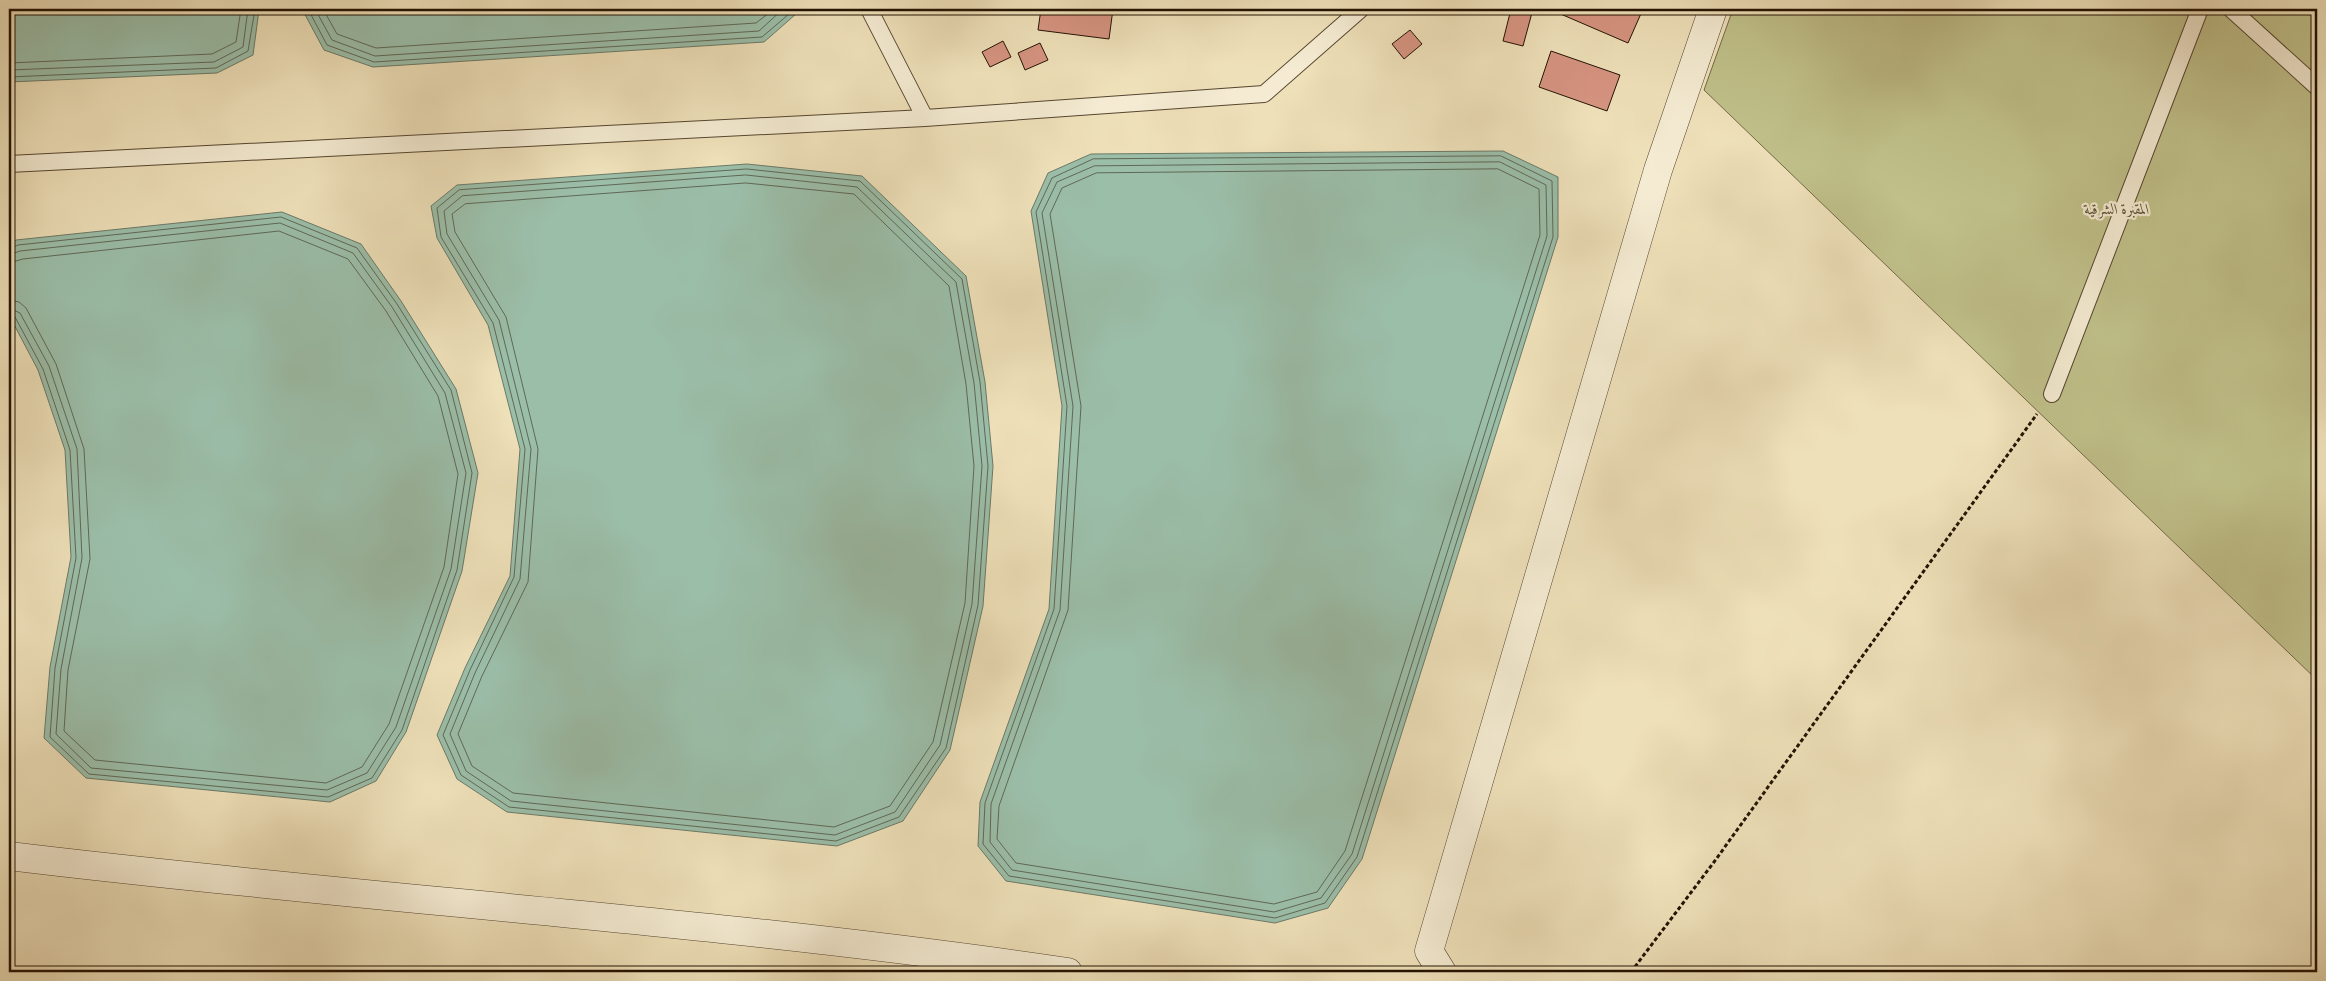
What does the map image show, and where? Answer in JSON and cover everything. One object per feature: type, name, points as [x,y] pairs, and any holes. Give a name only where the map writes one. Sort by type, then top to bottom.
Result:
[{"type":"street","points":[[1442,972],[1429,951],[1655,179],[1713,9]]},
{"type":"street","points":[[9,856],[278,887],[627,919],[1068,972]]},
{"type":"lane","points":[[869,9],[925,118]]},
{"type":"lane","points":[[9,164],[925,118],[1264,94],[1361,9]]},
{"type":"lane","points":[[2052,394],[2200,9]]},
{"type":"lane","points":[[2231,9],[2317,87]]},
{"type":"path","points":[[1631,972],[1714,862],[2052,394]]},
{"type":"green space","name":"المقبرة الشرقية","points":[[1733,9],[2317,9],[2317,680],[1704,90]]},
{"type":"water","points":[[9,9],[259,10],[253,55],[217,73],[9,82]]},
{"type":"water","points":[[302,9],[794,9],[796,14],[764,42],[373,67],[324,50]]},
{"type":"water","points":[[1503,151],[1558,177],[1558,237],[1362,859],[1328,908],[1275,923],[1006,881],[978,846],[980,802],[1049,609],[1062,406],[1031,211],[1048,173],[1091,154]]},
{"type":"water","points":[[747,164],[862,176],[966,276],[985,382],[993,466],[983,606],[950,750],[903,821],[837,846],[507,812],[457,779],[437,735],[465,668],[510,576],[520,449],[488,325],[437,238],[431,206],[457,185]]},
{"type":"water","points":[[282,212],[361,244],[401,301],[456,389],[478,473],[462,571],[406,732],[376,781],[330,802],[86,778],[44,738],[50,667],[71,557],[65,450],[38,370],[9,315],[9,245],[16,240]]},
{"type":"building","points":[[1041,9],[1113,9],[1109,39],[1038,30]]},
{"type":"building","points":[[1511,9],[1533,9],[1523,46],[1503,41]]},
{"type":"building","points":[[1549,9],[1643,9],[1628,43]]},
{"type":"building","points":[[1410,30],[1422,44],[1404,59],[1392,44]]},
{"type":"building","points":[[1003,41],[1011,57],[990,67],[982,52]]},
{"type":"building","points":[[1040,43],[1048,60],[1025,70],[1018,53]]},
{"type":"building","points":[[1551,51],[1620,75],[1607,111],[1539,87]]}]
